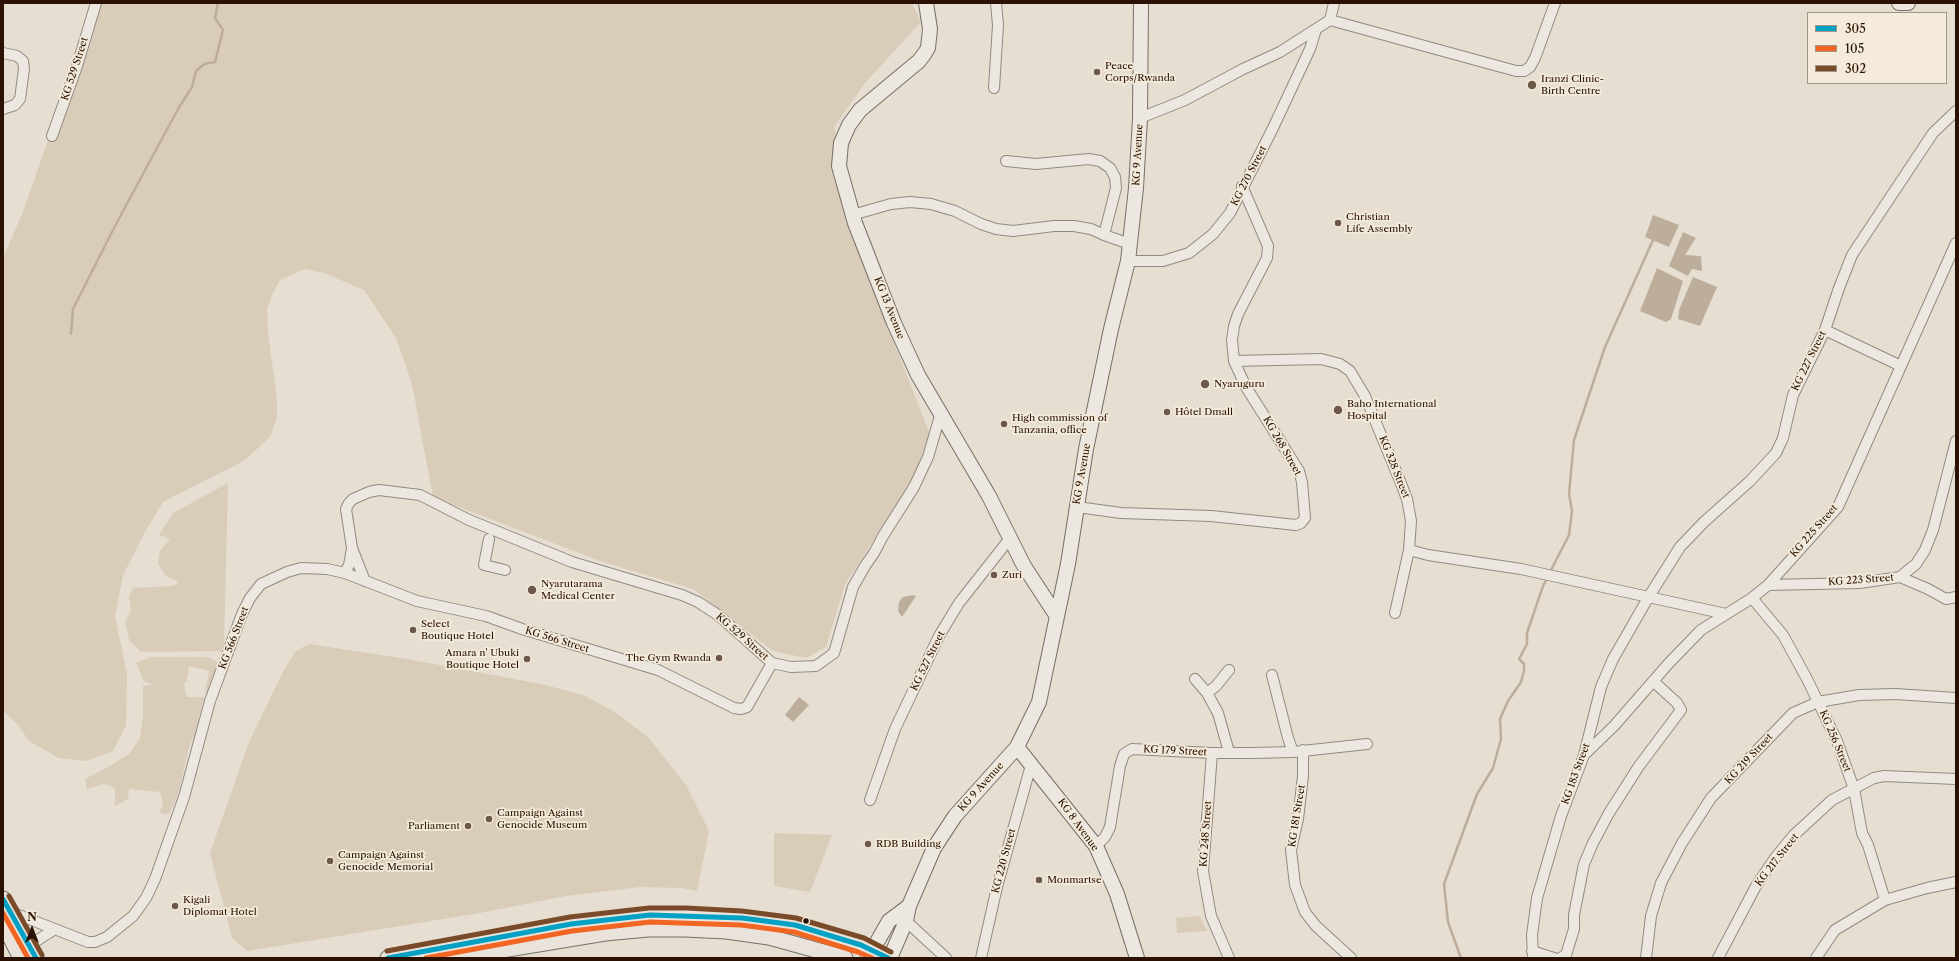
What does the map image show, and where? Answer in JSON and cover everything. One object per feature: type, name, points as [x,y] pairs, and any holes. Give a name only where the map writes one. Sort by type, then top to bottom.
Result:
[{"type":"main road","name":"KG 13 Avenue","points":[[928,3],[930,29],[928,48],[925,54],[919,62],[860,110],[849,125],[841,143],[839,166],[852,215],[894,323],[918,375],[940,416],[989,496],[1011,537],[1024,566],[1056,615]]},
{"type":"main road","name":"KG 9 Avenue","points":[[889,958],[906,921],[909,906],[934,848],[955,816],[1017,747],[1039,702],[1056,615],[1068,564],[1086,449],[1111,329],[1128,261],[1136,188],[1140,118],[1141,3]]},
{"type":"main road","points":[[1899,3],[1908,3]]},
{"type":"main road","name":"KG 8 Avenue","points":[[1017,747],[1096,846],[1116,894],[1137,958]]},
{"type":"main road","name":"KG 9 Avenue","points":[[871,954],[889,921],[909,906]]},
{"type":"main road","points":[[6,911],[21,950]]},
{"type":"main road","points":[[388,958],[571,924],[650,915],[686,914],[795,925],[861,945],[871,954],[889,958]]},
{"type":"main road","points":[[454,958],[605,933],[670,929],[726,931],[769,936],[845,958]]},
{"type":"street","name":"KG 529 Street","points":[[52,136],[77,66],[96,3]]},
{"type":"street","points":[[994,88],[998,25],[996,3]]},
{"type":"street","points":[[1140,118],[1185,100],[1243,69],[1280,52],[1330,20],[1334,3]]},
{"type":"street","points":[[1330,20],[1516,71],[1524,71],[1530,67],[1535,58],[1555,3]]},
{"type":"street","name":"KG 270 Street","points":[[1128,261],[1163,261],[1189,253],[1213,234],[1230,213],[1242,186],[1273,128],[1310,49],[1316,29]]},
{"type":"street","points":[[3,53],[17,56],[22,61],[24,69],[20,100],[15,105],[3,108]]},
{"type":"street","name":"KG 227 Street","points":[[1648,598],[1680,547],[1704,522],[1750,481],[1776,453],[1783,438],[1793,395],[1799,380],[1825,330],[1852,255],[1933,133],[1956,111]]},
{"type":"street","points":[[1006,161],[1036,164],[1089,159],[1100,161],[1110,168],[1115,177],[1116,188],[1104,235]]},
{"type":"street","name":"KG 268 Street","points":[[1077,507],[1121,513],[1212,516],[1296,525],[1301,523],[1305,518],[1306,510],[1299,471],[1246,387],[1234,361],[1232,340],[1234,326],[1238,314],[1267,258],[1268,246],[1242,186]]},
{"type":"street","points":[[852,215],[891,204],[910,202],[931,204],[955,211],[981,224],[996,229],[1013,231],[1054,226],[1074,226],[1091,229],[1130,244]]},
{"type":"street","name":"KG 225 Street","points":[[1584,755],[1614,726],[1653,681],[1701,630],[1752,598],[1768,585],[1838,507],[1956,243]]},
{"type":"street","points":[[1825,330],[1901,366]]},
{"type":"street","name":"KG 328 Street","points":[[1234,361],[1321,359],[1340,364],[1350,372],[1365,396],[1407,499],[1411,521],[1409,550],[1395,613]]},
{"type":"street","name":"KG 529 Street","points":[[352,548],[346,509],[349,502],[369,492],[379,490],[420,495],[469,520],[572,562],[698,602],[718,615],[772,663],[791,667],[816,666],[834,653],[853,587],[914,487],[928,456],[940,416]]},
{"type":"street","name":"KG 223 Street","points":[[1768,585],[1860,583],[1900,577],[1916,564],[1925,550],[1933,530],[1956,441]]},
{"type":"street","name":"KG 527 Street","points":[[870,800],[895,729],[939,636],[959,603],[1011,537]]},
{"type":"street","points":[[489,539],[484,565],[505,570]]},
{"type":"street","points":[[345,574],[349,564],[352,548]]},
{"type":"street","points":[[352,548],[365,581]]},
{"type":"street","points":[[1409,550],[1428,555],[1521,569],[1726,614]]},
{"type":"street","name":"KG 566 Street","points":[[6,911],[78,939],[95,942],[107,936],[133,916],[146,898],[184,797],[210,701],[237,626],[250,598],[255,590],[268,580],[297,569],[327,569],[345,574],[417,601],[486,616],[522,629],[658,670],[734,708],[741,709],[747,707],[772,663]]},
{"type":"street","points":[[1900,577],[1928,589],[1946,599],[1956,597]]},
{"type":"street","name":"KG 183 Street","points":[[1532,955],[1532,935],[1537,898],[1561,816],[1584,755],[1601,687],[1616,653],[1648,598]]},
{"type":"street","name":"KG 256 Street","points":[[1752,598],[1783,635],[1837,741],[1854,789],[1862,833],[1868,845],[1885,900]]},
{"type":"street","points":[[1207,693],[1216,686],[1229,670]]},
{"type":"street","name":"KG 181 Street","points":[[1272,675],[1288,738],[1298,751],[1303,776],[1299,812],[1291,850],[1295,885],[1305,912],[1316,926],[1351,958]]},
{"type":"street","points":[[1195,679],[1207,693],[1218,713],[1229,752]]},
{"type":"street","points":[[1560,958],[1566,955],[1574,929],[1574,915],[1584,864],[1593,843],[1639,766],[1681,710],[1677,703],[1653,681]]},
{"type":"street","name":"KG 219 Street","points":[[1646,958],[1651,916],[1662,882],[1682,843],[1711,798],[1794,713],[1818,702],[1866,694],[1910,694],[1956,698]]},
{"type":"street","name":"KG 179 Street","points":[[1096,846],[1105,838],[1110,827],[1120,766],[1126,752],[1132,749],[1212,753],[1298,751],[1367,744]]},
{"type":"street","name":"KG 248 Street","points":[[1212,753],[1203,871],[1211,916],[1229,958]]},
{"type":"street","name":"KG 220 Street","points":[[981,958],[997,887],[1030,765]]},
{"type":"street","name":"KG 217 Street","points":[[1718,958],[1756,886],[1793,836],[1832,800],[1874,778],[1884,776],[1956,779]]},
{"type":"street","points":[[1816,958],[1835,930],[1885,900],[1927,888],[1956,882]]},
{"type":"street","points":[[906,921],[946,958]]},
{"type":"street","points":[[21,950],[55,929]]},
{"type":"street","points":[[1532,955],[1554,958]]},
{"type":"shaded area","points":[[92,3],[912,3],[921,22],[865,83],[834,127],[880,307],[931,437],[918,470],[845,585],[826,647],[806,658],[773,651],[693,589],[603,562],[433,497],[412,384],[396,338],[364,290],[324,273],[305,269],[280,280],[271,297],[267,310],[268,333],[277,399],[277,418],[270,437],[244,461],[163,502],[146,530],[123,575],[115,616],[127,674],[126,725],[113,751],[86,761],[59,758],[29,741],[18,725],[3,710],[3,258],[24,209],[77,57]]},
{"type":"shaded area","points":[[1653,215],[1679,225],[1669,247],[1645,237]]},
{"type":"shaded area","points":[[1683,232],[1696,238],[1685,255],[1701,256],[1702,271],[1692,269],[1688,276],[1669,266]]},
{"type":"shaded area","points":[[1657,268],[1683,281],[1671,319],[1666,322],[1640,311]]},
{"type":"shaded area","points":[[1693,277],[1717,287],[1700,326],[1678,319],[1679,310]]},
{"type":"shaded area","points":[[228,483],[224,645],[220,651],[141,652],[129,640],[125,623],[131,610],[129,597],[133,588],[173,586],[179,582],[166,576],[158,564],[160,551],[170,539],[159,535],[173,513]]},
{"type":"shaded area","points":[[912,595],[916,596],[902,617],[898,611],[899,602],[903,597]]},
{"type":"shaded area","points":[[309,644],[413,660],[541,684],[583,695],[615,712],[648,737],[686,785],[709,831],[697,891],[682,888],[640,887],[566,896],[480,913],[247,951],[232,938],[210,853],[249,742],[284,670],[296,651]]},
{"type":"shaded area","points":[[151,657],[209,657],[220,664],[212,691],[205,692],[209,671],[189,666],[187,679],[184,684],[187,697],[204,697],[195,734],[189,747],[178,795],[169,814],[159,813],[163,805],[160,792],[129,789],[128,799],[115,806],[115,788],[104,784],[87,789],[85,779],[112,765],[130,753],[140,738],[143,716],[143,686],[153,685],[144,681],[136,663]]},
{"type":"shaded area","points":[[799,697],[809,705],[793,722],[785,715]]},
{"type":"shaded area","points":[[774,833],[832,835],[810,892],[774,886]]},
{"type":"shaded area","points":[[1200,916],[1207,931],[1177,933],[1176,918]]},
{"type":"waterway","points":[[71,334],[73,309],[115,226],[178,109],[192,87],[196,71],[204,64],[215,62],[223,30],[215,18],[218,3]]},
{"type":"waterway","points":[[1550,572],[1569,535],[1572,511],[1569,494],[1574,440],[1605,347],[1653,240]]},
{"type":"waterway","points":[[1461,958],[1448,922],[1444,884],[1477,794],[1493,768],[1501,739],[1500,719],[1508,701],[1521,682],[1524,664],[1519,659],[1527,644],[1527,633],[1543,586],[1548,577]]},
{"type":"transit line","name":"302","points":[[9,896],[42,955]]},
{"type":"transit line","name":"305","points":[[3,899],[36,958]]},
{"type":"transit line","name":"302","points":[[387,951],[570,917],[649,908],[686,908],[742,911],[796,918],[864,938],[891,952]]},
{"type":"transit line","name":"105","points":[[3,913],[28,958]]},
{"type":"transit line","name":"305","points":[[388,958],[571,924],[650,915],[742,918],[795,925],[861,945],[888,958]]},
{"type":"transit line","name":"105","points":[[426,958],[572,931],[650,922],[741,925],[794,932],[858,952],[872,958]]},
{"type":"place","name":"Peace Corps/Rwanda","points":[[1097,72]]},
{"type":"place","name":"Iranzi Clinic- Birth Centre","points":[[1532,85]]},
{"type":"place","name":"Christian Life Assembly","points":[[1338,223]]},
{"type":"place","name":"Nyaruguru","points":[[1205,384]]},
{"type":"place","name":"Baho International Hospital","points":[[1338,410]]},
{"type":"place","name":"Hôtel Dmall","points":[[1167,412]]},
{"type":"place","name":"High commission of Tanzania, office","points":[[1004,424]]},
{"type":"place","name":"Zuri","points":[[994,575]]},
{"type":"place","name":"Nyarutarama Medical Center","points":[[532,590]]},
{"type":"place","name":"Select Boutique Hotel","points":[[413,630]]},
{"type":"place","name":"The Gym Rwanda","points":[[719,658]]},
{"type":"place","name":"Amara n' Ubuki Boutique Hotel","points":[[527,659]]},
{"type":"place","name":"Campaign Against Genocide Museum","points":[[489,819]]},
{"type":"place","name":"Parliament","points":[[468,826]]},
{"type":"place","name":"RDB Building","points":[[868,844]]},
{"type":"place","name":"Campaign Against Genocide Memorial","points":[[330,861]]},
{"type":"place","name":"Monmartse","points":[[1039,880]]},
{"type":"place","name":"Kigali Diplomat Hotel","points":[[175,906]]}]
